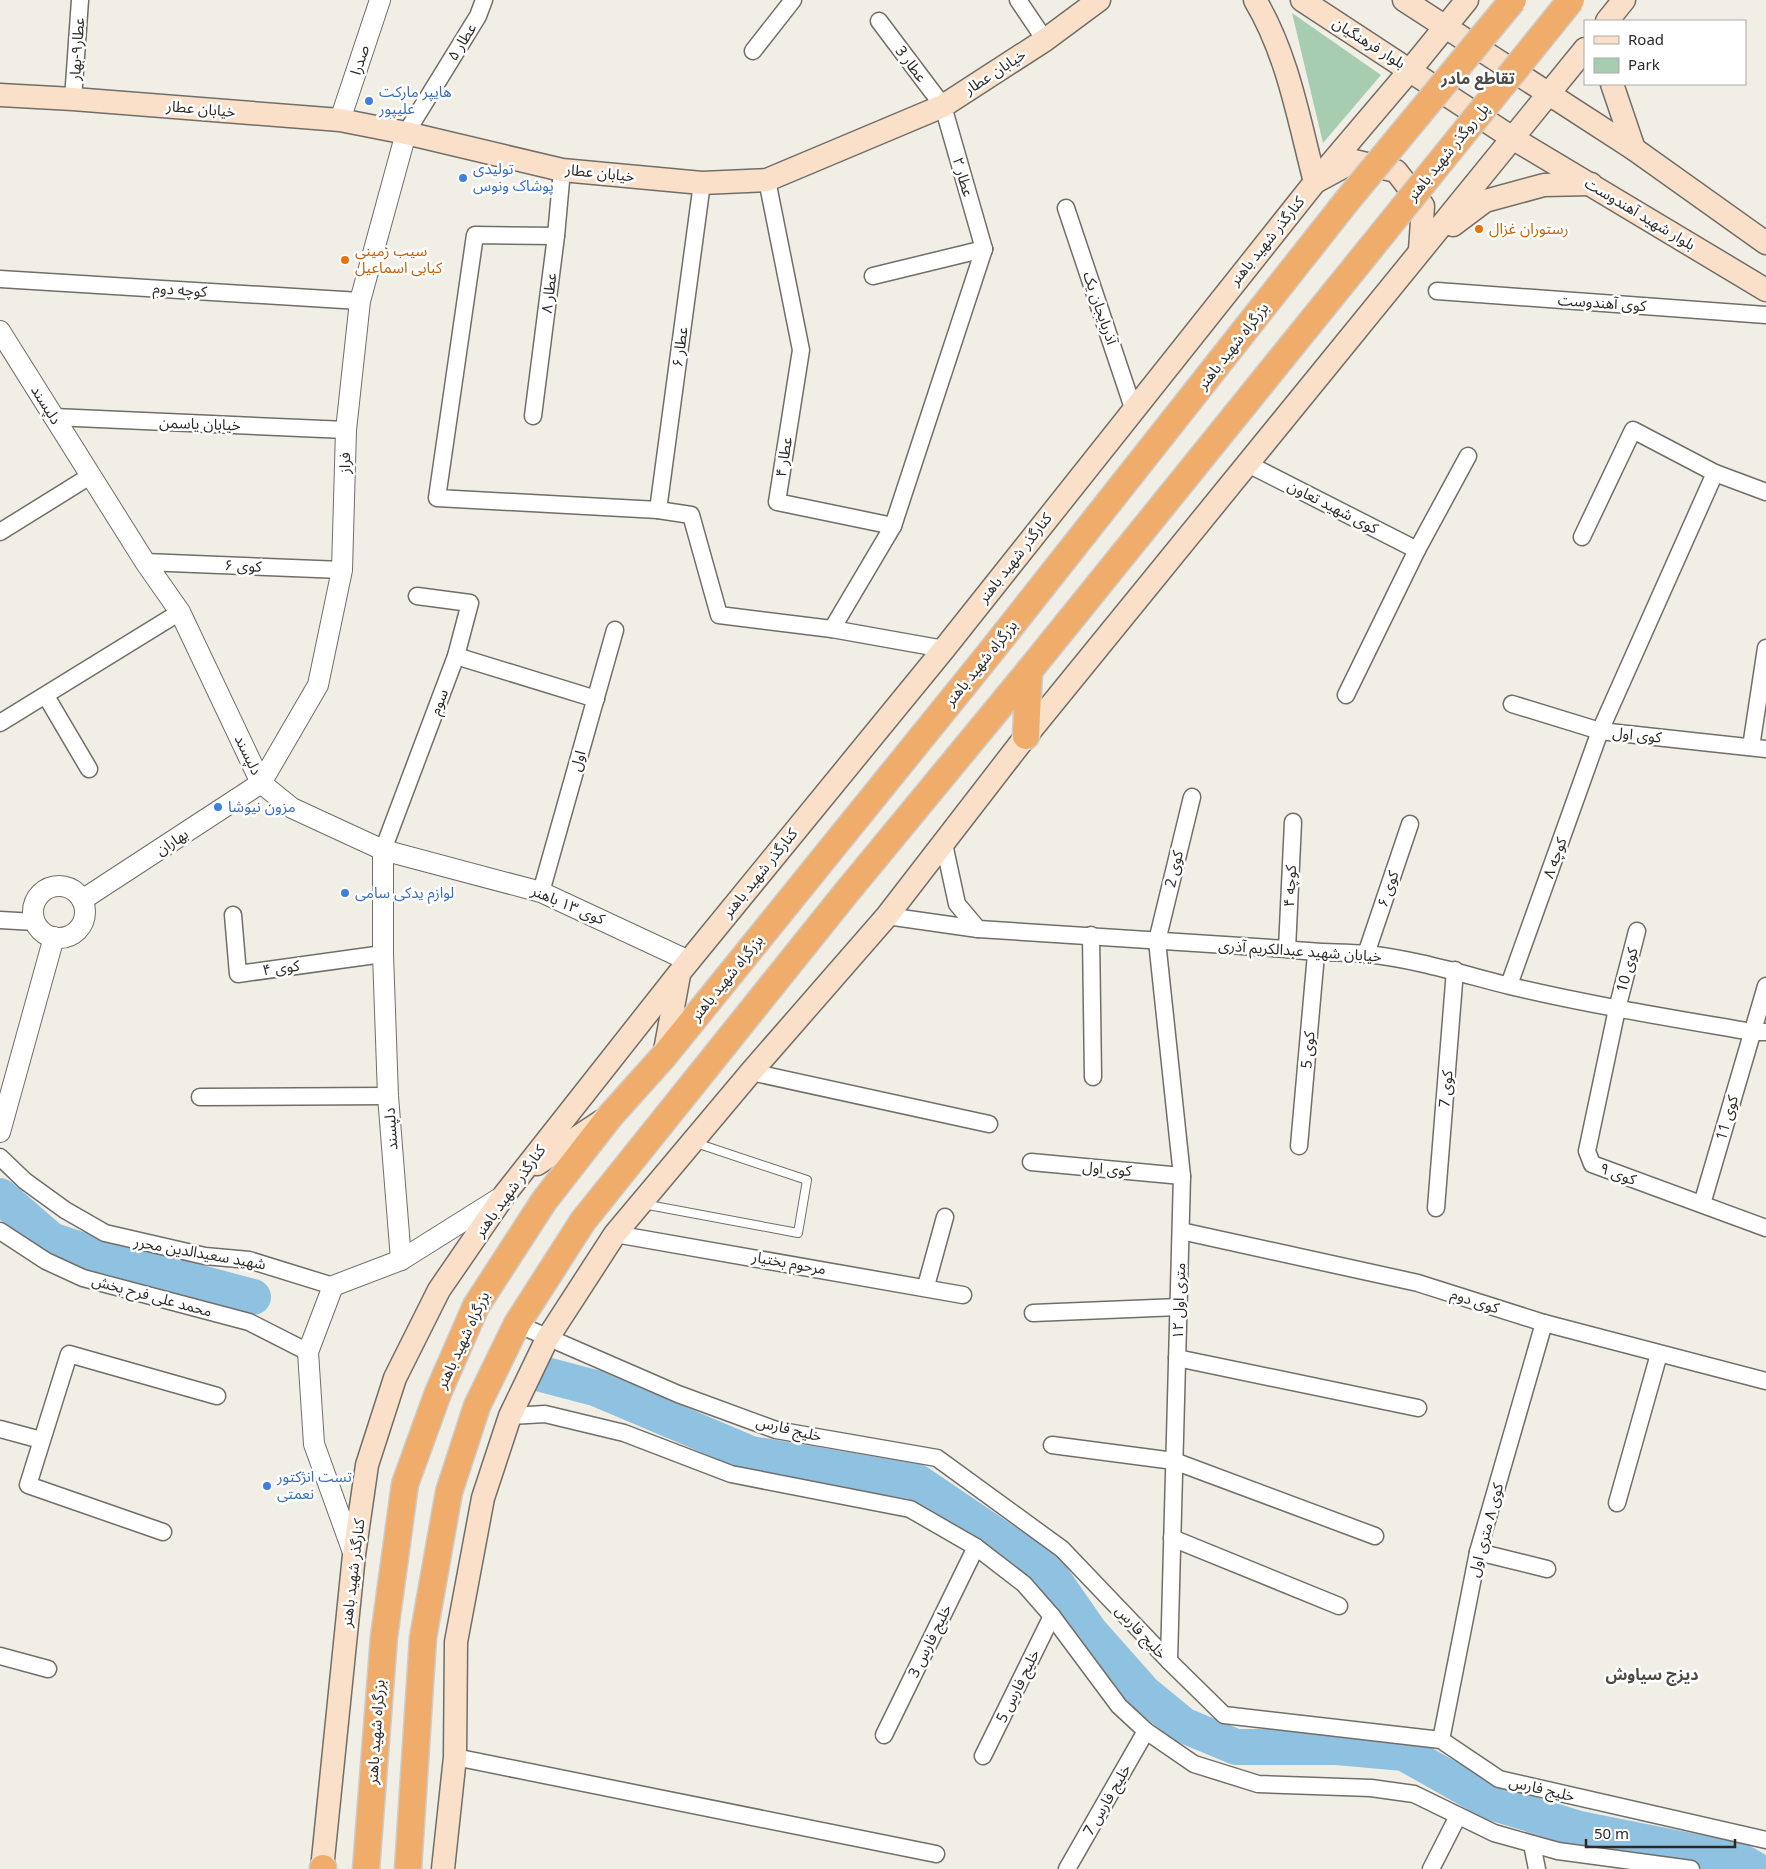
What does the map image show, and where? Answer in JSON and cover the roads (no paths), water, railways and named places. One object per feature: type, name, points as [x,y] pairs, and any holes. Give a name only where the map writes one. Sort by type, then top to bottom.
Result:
[{"type":"highway","name":"بزرگراه شهید باهنر","points":[[366,1869],[384,1637],[405,1484],[438,1393],[476,1306],[544,1201],[612,1115],[664,1056],[989,654],[1346,202],[1513,0]]},
{"type":"highway","name":"پل روگذر شهید باهنر","points":[[1029,672],[1571,0]]},
{"type":"highway","points":[[1026,736],[1029,672]]},
{"type":"highway","points":[[408,1869],[423,1638],[449,1492],[477,1406],[517,1324],[583,1221],[846,892],[1029,672]]},
{"type":"highway","points":[[416,1758],[421,1869]]},
{"type":"main road","name":"خیابان عطار","points":[[0,96],[73,99],[340,120],[406,133],[562,170],[702,183],[767,180],[943,106],[1044,40],[1099,0]]},
{"type":"main road","points":[[1255,0],[1265,17],[1283,60],[1315,182],[1354,162],[1396,171],[1423,206],[1420,250]]},
{"type":"main road","name":"بلوار فرهنگیان","points":[[1302,0],[1411,69],[1514,138]]},
{"type":"main road","points":[[1404,0],[1634,149],[1766,243]]},
{"type":"main road","name":"کنارگذر شهید باهنر","points":[[322,1869],[354,1555],[367,1465],[396,1378],[439,1290],[505,1194],[684,966],[944,649],[1133,408],[1315,182],[1411,69],[1466,0]]},
{"type":"main road","points":[[1608,20],[1624,0]]},
{"type":"main road","points":[[1622,20],[1632,0]]},
{"type":"main road","points":[[443,1869],[455,1757],[456,1642],[484,1498],[510,1416],[546,1338],[615,1234],[751,1072],[887,916],[1026,736],[1584,50]]},
{"type":"main road","points":[[1612,85],[1634,149]]},
{"type":"main road","name":"بلوار شهید آهندوست","points":[[1514,138],[1766,290]]},
{"type":"main road","points":[[1420,250],[1485,201],[1544,186],[1591,184]]},
{"type":"main road","points":[[664,1056],[684,966]]},
{"type":"main road","points":[[520,1175],[612,1115]]},
{"type":"street","name":"عطار۹-بهار","points":[[73,99],[80,0]]},
{"type":"street","name":"صدرا","points":[[340,120],[380,0]]},
{"type":"street","name":"عطار ۵","points":[[406,133],[478,16],[484,0]]},
{"type":"street","points":[[753,51],[793,0]]},
{"type":"street","points":[[1018,0],[1044,40]]},
{"type":"street","name":"عطار 3","points":[[879,21],[943,106]]},
{"type":"street","name":"عطار ۲","points":[[943,106],[984,249]]},
{"type":"street","name":"فراز","points":[[262,783],[318,685],[342,570],[346,430],[360,301],[406,133]]},
{"type":"street","name":"عطار ۸","points":[[533,416],[556,236],[562,170]]},
{"type":"street","name":"عطار ۴","points":[[767,180],[800,350],[777,502],[893,526]]},
{"type":"street","name":"عطار ۶","points":[[658,510],[702,183]]},
{"type":"street","name":"آذربایجان یک","points":[[1066,208],[1133,408]]},
{"type":"street","points":[[556,236],[475,235],[438,498],[658,510],[691,515],[718,615],[832,629],[944,649]]},
{"type":"street","points":[[873,276],[984,249]]},
{"type":"street","points":[[832,629],[893,526],[984,249]]},
{"type":"street","name":"کوچه دوم","points":[[0,278],[360,301]]},
{"type":"street","name":"کوی آهندوست","points":[[1437,291],[1766,316]]},
{"type":"street","name":"دلپسند","points":[[0,331],[145,562],[180,612],[262,783],[292,808],[383,850],[383,954],[388,1096],[401,1260]]},
{"type":"street","name":"خیابان یاسمن","points":[[54,417],[346,430]]},
{"type":"street","points":[[1582,536],[1633,430],[1715,473],[1766,492]]},
{"type":"street","points":[[1346,694],[1417,550],[1468,456]]},
{"type":"street","name":"کوی شهید تعاون","points":[[1248,464],[1417,550]]},
{"type":"street","name":"کوچه ۸","points":[[1509,986],[1600,731],[1715,473]]},
{"type":"street","points":[[0,532],[90,476]]},
{"type":"street","name":"کوی ۶","points":[[145,562],[342,570]]},
{"type":"street","name":"سوم","points":[[383,850],[456,656],[470,602],[417,596]]},
{"type":"street","points":[[0,723],[180,612]]},
{"type":"street","name":"اول","points":[[541,892],[615,630]]},
{"type":"street","points":[[1758,748],[1766,648]]},
{"type":"street","points":[[456,656],[596,699]]},
{"type":"street","points":[[46,696],[89,768]]},
{"type":"street","name":"کوی اول","points":[[1512,704],[1600,731],[1758,748]]},
{"type":"street","name":"بهاران","points":[[82,900],[262,783]]},
{"type":"street","name":"کوی 2","points":[[1157,941],[1192,797]]},
{"type":"street","name":"کوچه ۴","points":[[1287,949],[1293,822]]},
{"type":"street","name":"کوی ۶","points":[[1366,954],[1410,824]]},
{"type":"street","points":[[944,844],[957,904],[978,929]]},
{"type":"street","name":"کوی ۱۳ باهنر","points":[[383,850],[541,892],[684,966]]},
{"type":"street","points":[[52,887],[69,888],[82,900],[84,916],[76,930],[62,937],[54,937],[39,929],[35,922],[34,905],[44,890],[52,887]]},
{"type":"street","name":"کوی ۴","points":[[233,915],[238,974],[383,954]]},
{"type":"street","name":"خیابان شهید عبدالکریم آذری","points":[[887,916],[978,929],[1287,949],[1316,954],[1366,954],[1455,970],[1509,986],[1617,1009],[1759,1032]]},
{"type":"street","points":[[0,920],[35,922]]},
{"type":"street","name":"کوی 10","points":[[1617,1009],[1637,930]]},
{"type":"street","points":[[1091,935],[1093,1077]]},
{"type":"street","points":[[0,1132],[54,937]]},
{"type":"street","name":"۱۲ متری اول","points":[[1157,941],[1182,1176],[1169,1662]]},
{"type":"street","name":"کوی 5","points":[[1300,1146],[1316,954]]},
{"type":"street","name":"کوی 7","points":[[1436,1208],[1455,970]]},
{"type":"street","name":"کوی 11","points":[[1702,1204],[1759,1032],[1766,986]]},
{"type":"street","name":"کوی ۹","points":[[1617,1009],[1587,1151],[1592,1164],[1766,1228]]},
{"type":"street","points":[[751,1072],[989,1124]]},
{"type":"street","points":[[200,1097],[388,1096]]},
{"type":"street","name":"شهید سعیدالدین محرر","points":[[0,1157],[33,1187],[65,1210],[105,1233],[205,1256],[249,1260],[333,1286]]},
{"type":"street","name":"کوی اول","points":[[1031,1162],[1182,1176]]},
{"type":"street","points":[[354,1555],[314,1444],[308,1352],[333,1286],[401,1260],[505,1194]]},
{"type":"street","points":[[926,1286],[945,1217]]},
{"type":"street","name":"محمد علی فرح بخش","points":[[0,1231],[46,1261],[83,1278],[249,1322],[308,1352]]},
{"type":"street","name":"کوی دوم","points":[[1181,1231],[1418,1282],[1544,1323],[1766,1381]]},
{"type":"street","name":"مرحوم بختیار","points":[[615,1234],[926,1286],[962,1295]]},
{"type":"street","points":[[1033,1313],[1179,1307]]},
{"type":"street","name":"کوی ۸ متری اول","points":[[1440,1740],[1478,1552],[1544,1323]]},
{"type":"street","name":"خلیج فارس","points":[[517,1324],[678,1394],[776,1430],[937,1458],[1062,1549],[1169,1662],[1224,1715],[1440,1740],[1499,1779],[1766,1840]]},
{"type":"street","points":[[163,1532],[28,1485],[70,1354],[217,1396]]},
{"type":"street","points":[[1617,1503],[1659,1354]]},
{"type":"street","points":[[1177,1358],[1418,1408]]},
{"type":"street","points":[[510,1416],[545,1414],[624,1433],[731,1474],[910,1509],[976,1547],[1024,1584],[1052,1616],[1119,1706],[1146,1731],[1194,1764],[1258,1784],[1371,1788],[1414,1794],[1494,1833],[1532,1844],[1558,1851],[1691,1869]]},
{"type":"street","points":[[0,1429],[41,1440]]},
{"type":"street","points":[[1052,1445],[1174,1461],[1375,1536]]},
{"type":"street","points":[[1172,1538],[1339,1606]]},
{"type":"street","name":"خلیج فارس 3","points":[[884,1735],[976,1547]]},
{"type":"street","points":[[1478,1552],[1547,1569]]},
{"type":"street","name":"خلیج فارس 5","points":[[983,1756],[1052,1616]]},
{"type":"street","points":[[0,1656],[48,1669]]},
{"type":"street","name":"خلیج فارس 7","points":[[1067,1869],[1146,1731]]},
{"type":"street","points":[[455,1757],[936,1854]]},
{"type":"street","points":[[1431,1869],[1458,1816]]},
{"type":"street","points":[[1532,1844],[1537,1869]]},
{"type":"lane","points":[[641,1203],[798,1233],[807,1180],[693,1142]]},
{"type":"waterway","points":[[0,1196],[51,1240],[99,1256],[253,1297]]},
{"type":"waterway","points":[[538,1373],[595,1388],[751,1454],[917,1482],[1047,1570],[1090,1632],[1144,1693],[1183,1725],[1236,1747],[1337,1747],[1404,1753],[1491,1802],[1579,1829],[1740,1861],[1754,1869]]},
{"type":"place","name":"هایپر مارکت علیپور","points":[[369,101]]},
{"type":"place","name":"تولیدی پوشاک ونوس","points":[[463,178]]},
{"type":"place","name":"رستوران غزال","points":[[1479,229]]},
{"type":"place","name":"سیب زمینی کبابی اسماعیل","points":[[345,260]]},
{"type":"place","name":"مزون نیوشا","points":[[218,807]]},
{"type":"place","name":"لوازم یدکی سامی","points":[[345,893]]},
{"type":"place","name":"تست انژکتور نعمتی","points":[[267,1486]]},
{"type":"district","name":"تقاطع مادر","points":[[1478,78]]},
{"type":"district","name":"دیزج سیاوش","points":[[1652,1674]]}]
